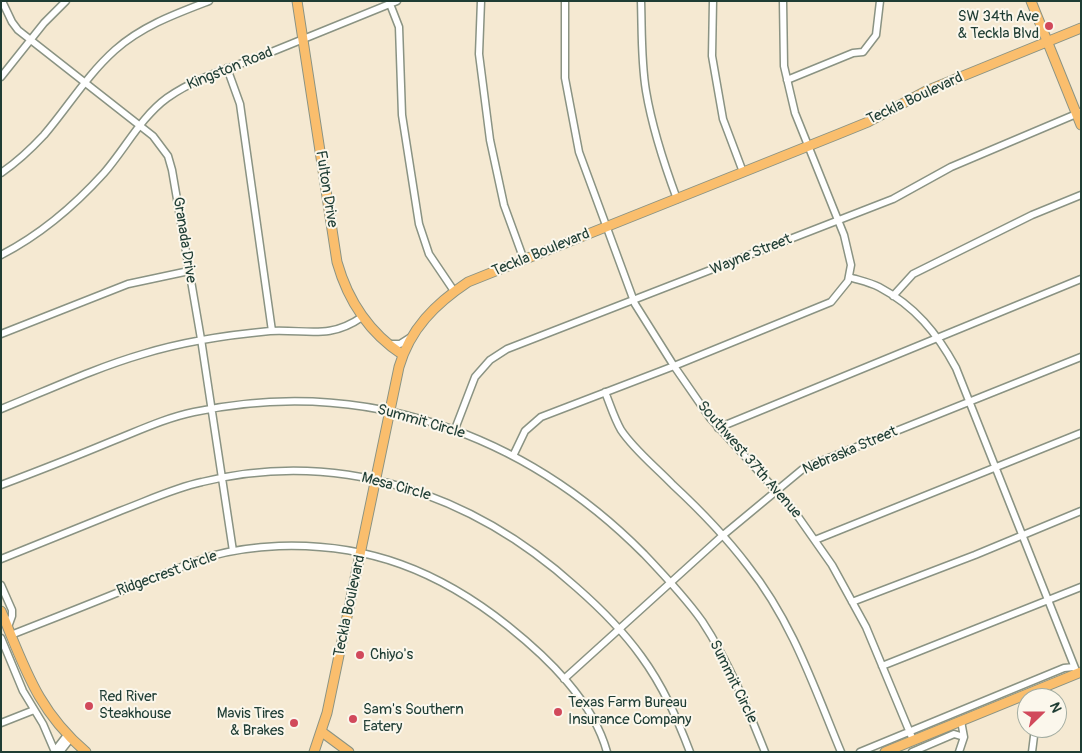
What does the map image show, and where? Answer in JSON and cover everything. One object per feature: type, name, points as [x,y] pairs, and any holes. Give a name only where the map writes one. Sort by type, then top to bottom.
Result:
[{"type":"main road","name":"Fulton Drive","points":[[297,1],[337,262],[347,293],[362,316],[388,344],[403,354]]},
{"type":"main road","points":[[1032,1],[1079,113],[1081,125]]},
{"type":"main road","name":"Teckla Boulevard","points":[[314,752],[322,732],[403,354],[427,314],[454,291],[468,282],[868,122],[926,91],[1081,28]]},
{"type":"main road","points":[[1,611],[32,686],[50,715],[69,737],[86,752]]},
{"type":"main road","points":[[1043,688],[1077,671]]},
{"type":"main road","points":[[885,752],[911,736],[962,721],[1017,700]]},
{"type":"main road","points":[[322,732],[349,752]]},
{"type":"street","name":"Granada Drive","points":[[2,1],[12,22],[31,40],[141,126],[158,141],[168,156],[201,339],[233,551]]},
{"type":"street","points":[[1,77],[44,23],[66,1]]},
{"type":"street","points":[[1,173],[44,134],[108,57],[135,35],[165,19],[209,1]]},
{"type":"street","name":"Kingston Road","points":[[1,255],[32,236],[70,207],[104,172],[153,111],[166,98],[184,87],[227,68],[397,1]]},
{"type":"street","points":[[481,1],[479,54],[490,140],[504,205],[524,260]]},
{"type":"street","name":"Southwest 37th Avenue","points":[[565,1],[564,78],[579,152],[634,301],[674,366],[710,418],[792,508],[832,564],[866,627],[911,736]]},
{"type":"street","points":[[642,1],[645,90],[653,125],[677,199]]},
{"type":"street","points":[[713,1],[712,56],[716,83],[723,118],[743,172]]},
{"type":"street","points":[[513,456],[526,431],[541,417],[674,366],[831,302],[848,281],[850,265],[844,235],[795,113],[787,80],[784,66],[783,1]]},
{"type":"street","points":[[787,80],[853,53],[863,52],[876,35],[880,1]]},
{"type":"street","points":[[390,4],[399,27],[402,115],[419,224],[429,254],[454,291]]},
{"type":"street","points":[[227,68],[240,104],[272,331]]},
{"type":"street","name":"Wayne Street","points":[[454,429],[475,377],[490,360],[508,349],[893,199],[951,167],[1079,113]]},
{"type":"street","points":[[893,296],[913,274],[1032,215],[1081,195]]},
{"type":"street","points":[[1,334],[128,284],[189,271]]},
{"type":"street","points":[[849,277],[878,286],[911,307],[938,338],[956,368],[1077,671]]},
{"type":"street","points":[[718,428],[1081,279]]},
{"type":"street","points":[[1,409],[128,358],[201,339],[272,331],[333,331],[351,324],[362,316]]},
{"type":"street","points":[[388,344],[400,344],[412,337]]},
{"type":"street","name":"Nebraska Street","points":[[564,679],[722,536],[804,468],[1081,358]]},
{"type":"street","points":[[605,392],[616,420],[632,445],[688,498],[748,565],[779,610],[794,638],[841,752]]},
{"type":"street","name":"Summit Circle","points":[[1,485],[176,416],[258,403],[296,401],[346,404],[390,411],[454,429],[513,456],[550,478],[593,509],[632,543],[670,582],[701,620],[726,660],[765,752]]},
{"type":"street","points":[[815,540],[1081,433]]},
{"type":"street","name":"Mesa Circle","points":[[1,559],[175,490],[203,481],[270,472],[319,472],[376,480],[423,492],[466,510],[512,536],[558,570],[603,612],[641,656],[654,676],[668,699],[690,752]]},
{"type":"street","points":[[852,602],[1081,511]]},
{"type":"street","name":"Ridgecrest Circle","points":[[10,631],[189,564],[233,551],[265,547],[306,546],[361,552],[415,568],[444,582],[467,596],[515,631],[564,679],[580,698],[592,716],[607,752]]},
{"type":"street","points":[[1,585],[12,610],[10,631]]},
{"type":"street","points":[[882,666],[1081,587]]},
{"type":"street","points":[[1,638],[4,652],[23,691],[41,720],[57,752]]},
{"type":"street","points":[[4,652],[16,647]]},
{"type":"street","points":[[860,752],[911,736],[1064,668],[1077,671]]},
{"type":"street","points":[[1,723],[34,710]]},
{"type":"street","points":[[41,720],[50,715]]},
{"type":"street","points":[[959,752],[964,737],[962,721]]},
{"type":"street","points":[[912,752],[954,734],[964,737]]},
{"type":"street","points":[[57,752],[56,748],[69,737]]},
{"type":"street","points":[[1032,752],[1034,738]]},
{"type":"place","name":"SW 34th Ave & Teckla Blvd","points":[[1049,26]]},
{"type":"place","name":"Chiyo's","points":[[360,655]]},
{"type":"place","name":"Red River Steakhouse","points":[[89,706]]},
{"type":"place","name":"Texas Farm Bureau Insurance Company","points":[[558,712]]},
{"type":"place","name":"Sam's Southern Eatery","points":[[353,719]]},
{"type":"place","name":"Mavis Tires & Brakes","points":[[294,723]]}]
